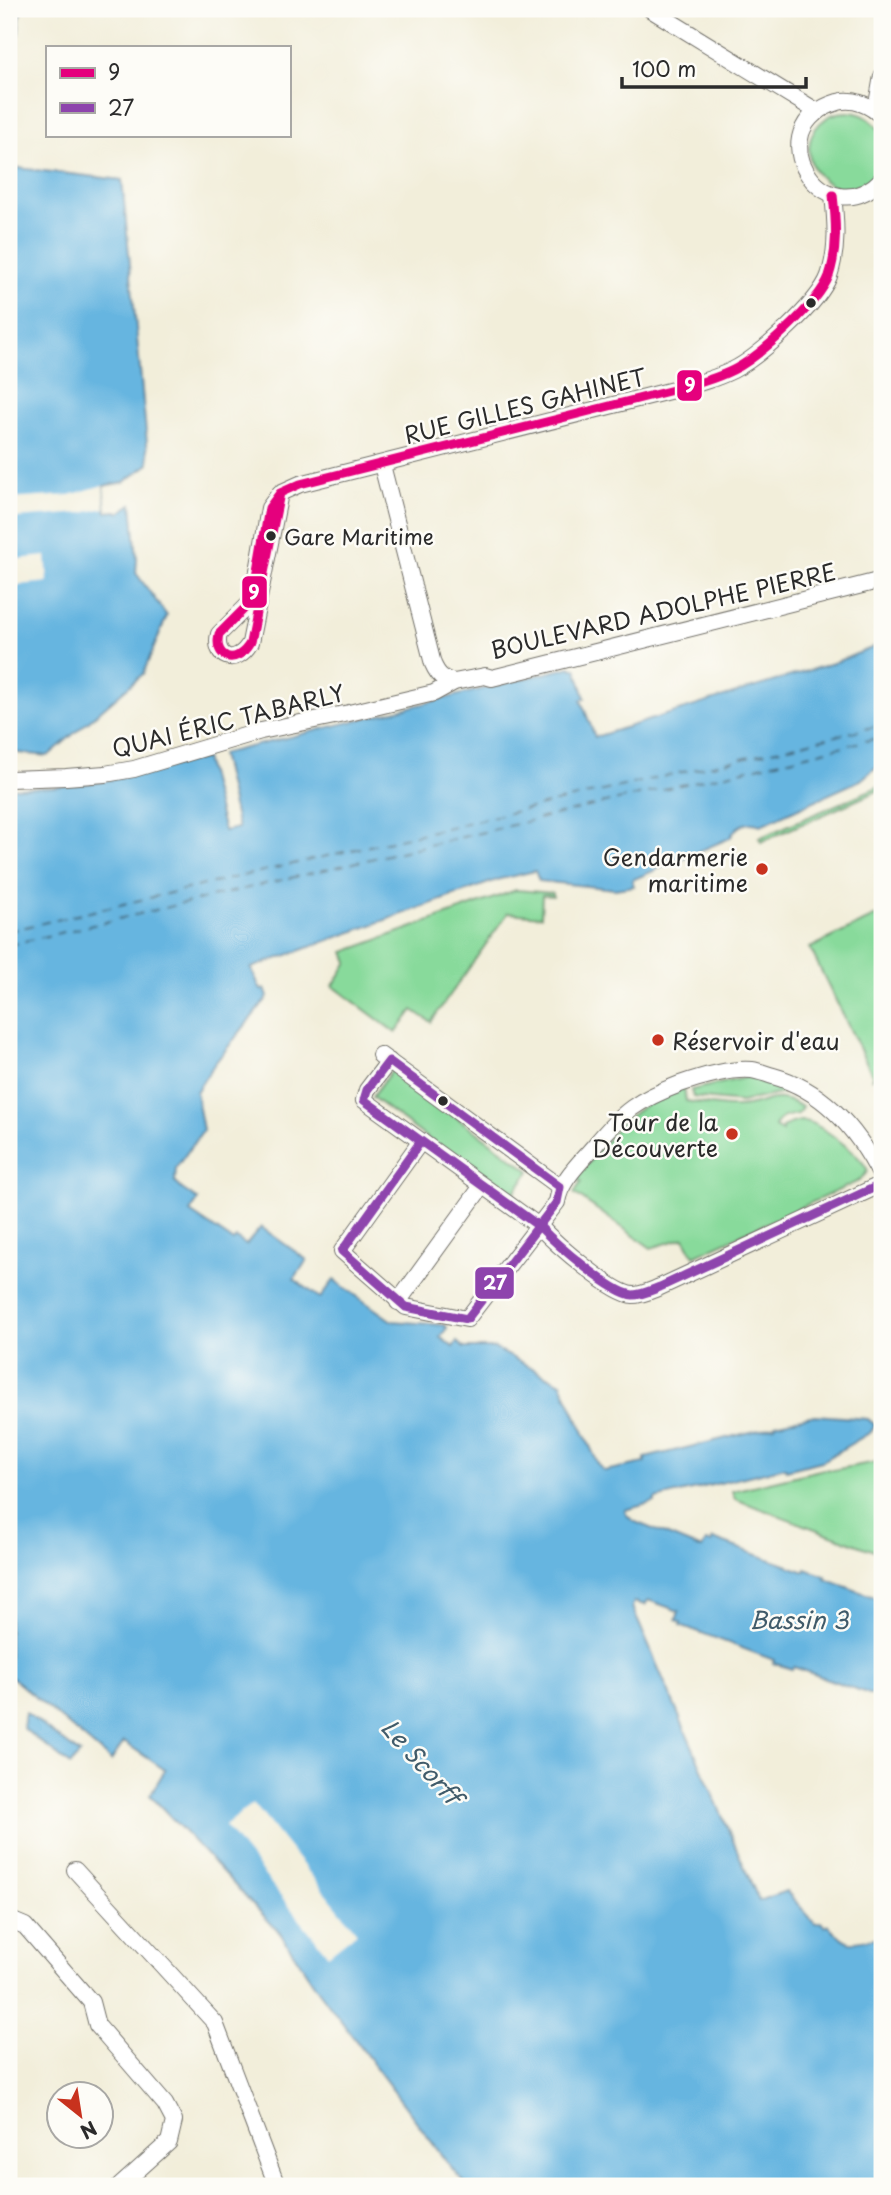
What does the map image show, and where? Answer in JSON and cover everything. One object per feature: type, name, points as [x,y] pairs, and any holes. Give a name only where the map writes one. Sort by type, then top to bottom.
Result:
[{"type":"street","points":[[650,9],[818,112]]},
{"type":"street","points":[[882,76],[879,113],[853,101],[827,106],[804,128],[799,143],[800,163],[813,181],[833,195],[860,193],[876,186],[882,179]]},
{"type":"street","name":"RUE GILLES GAHINET","points":[[280,493],[300,484],[677,389],[737,369],[772,342],[813,299],[827,279],[836,243],[833,195]]},
{"type":"street","points":[[382,465],[433,664],[438,675],[454,682]]},
{"type":"street","points":[[280,493],[250,643],[244,653],[235,658],[229,657],[219,649],[219,634],[253,600],[269,508],[280,493]]},
{"type":"street","name":"BOULEVARD ADOLPHE PIERRE","points":[[454,682],[485,676],[492,678],[882,580]]},
{"type":"street","name":"QUAI ÉRIC TABARLY","points":[[9,779],[104,774],[134,769],[261,731],[434,693],[454,682]]},
{"type":"street","points":[[560,1188],[385,1058],[367,1090],[358,1096],[540,1227],[561,1248],[611,1285],[633,1295],[660,1287],[882,1184]]},
{"type":"street","points":[[421,1141],[342,1251],[406,1307],[467,1319],[540,1227],[557,1202],[560,1188],[616,1119],[649,1096],[704,1075],[752,1070],[787,1080],[817,1095],[847,1124],[868,1151],[882,1178]]},
{"type":"street","points":[[398,1302],[482,1186]]},
{"type":"street","points":[[75,1870],[215,2023],[277,2186]]},
{"type":"street","points":[[9,1923],[26,1926],[91,2002],[97,2025],[165,2104],[174,2122],[169,2142],[120,2186]]},
{"type":"green space","points":[[847,112],[862,115],[874,123],[882,135],[885,150],[882,165],[874,177],[862,185],[847,188],[832,185],[820,177],[812,165],[809,150],[812,135],[820,123],[832,115]]},
{"type":"green space","points":[[882,785],[882,789],[761,842],[759,838]]},
{"type":"green space","points":[[516,890],[553,893],[553,896],[542,895],[541,916],[508,913],[431,1022],[413,1010],[396,1033],[333,986],[348,962],[344,952]]},
{"type":"green space","points":[[882,913],[882,1073],[871,1079],[873,1076],[810,948]]},
{"type":"green space","points":[[392,1070],[530,1171],[509,1199],[372,1097]]},
{"type":"green space","points":[[748,1077],[776,1079],[783,1093],[741,1102],[693,1097],[691,1090]]},
{"type":"green space","points":[[684,1088],[686,1101],[718,1106],[747,1106],[776,1099],[792,1102],[802,1107],[798,1114],[781,1119],[775,1127],[782,1131],[782,1127],[803,1121],[819,1127],[849,1149],[868,1171],[859,1181],[694,1256],[684,1238],[651,1248],[574,1193],[581,1182],[576,1178],[620,1124],[645,1105]]},
{"type":"green space","points":[[882,1461],[882,1554],[735,1499],[732,1491],[824,1469],[833,1470]]},
{"type":"water","points":[[9,9],[21,9],[9,113]]},
{"type":"water","points":[[9,167],[122,180],[149,464],[124,482],[103,486],[106,512],[119,513],[132,504],[136,573],[167,616],[143,674],[48,756],[9,752]]},
{"type":"water","points":[[882,644],[882,762],[861,780],[761,825],[742,825],[730,838],[632,880],[634,886],[615,889],[539,881],[535,871],[500,879],[251,968],[261,990],[265,989],[268,997],[215,1063],[196,1092],[203,1130],[176,1168],[175,1182],[198,1200],[190,1212],[233,1241],[236,1238],[246,1245],[261,1227],[307,1260],[294,1279],[320,1298],[334,1280],[392,1321],[444,1325],[447,1328],[440,1337],[453,1347],[457,1342],[464,1348],[494,1348],[561,1383],[599,1466],[604,1471],[645,1463],[645,1458],[815,1415],[868,1419],[875,1425],[871,1432],[822,1461],[786,1470],[785,1467],[655,1499],[655,1502],[625,1510],[633,1521],[702,1549],[706,1542],[711,1543],[713,1539],[805,1572],[806,1569],[826,1576],[825,1579],[882,1600],[882,1702],[875,1699],[875,1696],[794,1667],[792,1669],[773,1663],[774,1660],[680,1625],[681,1622],[676,1620],[679,1611],[648,1600],[645,1605],[634,1602],[632,1607],[759,1901],[786,1891],[815,1923],[821,1922],[825,1927],[828,1925],[843,1939],[859,1942],[882,1937],[882,2186],[468,2186],[452,2169],[318,1990],[280,1933],[150,1795],[165,1770],[124,1742],[111,1761],[9,1675],[9,788],[100,782],[205,758],[224,831],[238,828],[221,754],[571,667],[576,668],[585,698],[581,700],[595,737],[833,663]]},
{"type":"water","points":[[25,1712],[80,1754],[70,1765],[23,1728]]},
{"type":"pier","points":[[103,485],[105,508],[82,513],[16,518],[15,522],[9,525],[9,499],[70,495]]},
{"type":"pier","points":[[46,556],[48,582],[9,586],[9,560]]},
{"type":"pier","points":[[253,1803],[357,1932],[328,1955],[225,1826]]},
{"type":"ferry route","points":[[9,931],[882,725]]},
{"type":"ferry route","points":[[9,945],[882,737]]},
{"type":"transit line","name":"9","points":[[280,493],[250,643],[238,655],[227,656],[219,649],[219,634],[253,600],[269,508],[280,493],[300,484],[691,385],[733,370],[758,354],[787,328],[823,287],[832,266],[835,246],[833,195]]},
{"type":"transit line","name":"27","points":[[421,1141],[342,1251],[406,1307],[467,1319],[557,1202],[560,1187],[389,1061],[367,1090],[364,1100],[540,1227],[599,1277],[633,1295],[660,1287],[882,1184]]},
{"type":"place","name":"Gare Maritime","points":[[271,536]]},
{"type":"place","name":"Gendarmerie maritime","points":[[762,869]]},
{"type":"place","name":"Réservoir d'eau","points":[[658,1040]]},
{"type":"place","name":"Tour de la Découverte","points":[[732,1134]]},
{"type":"water label","name":"Bassin 3","points":[[799,1619]]},
{"type":"water label","name":"Le Scorff","points":[[422,1761]]}]
